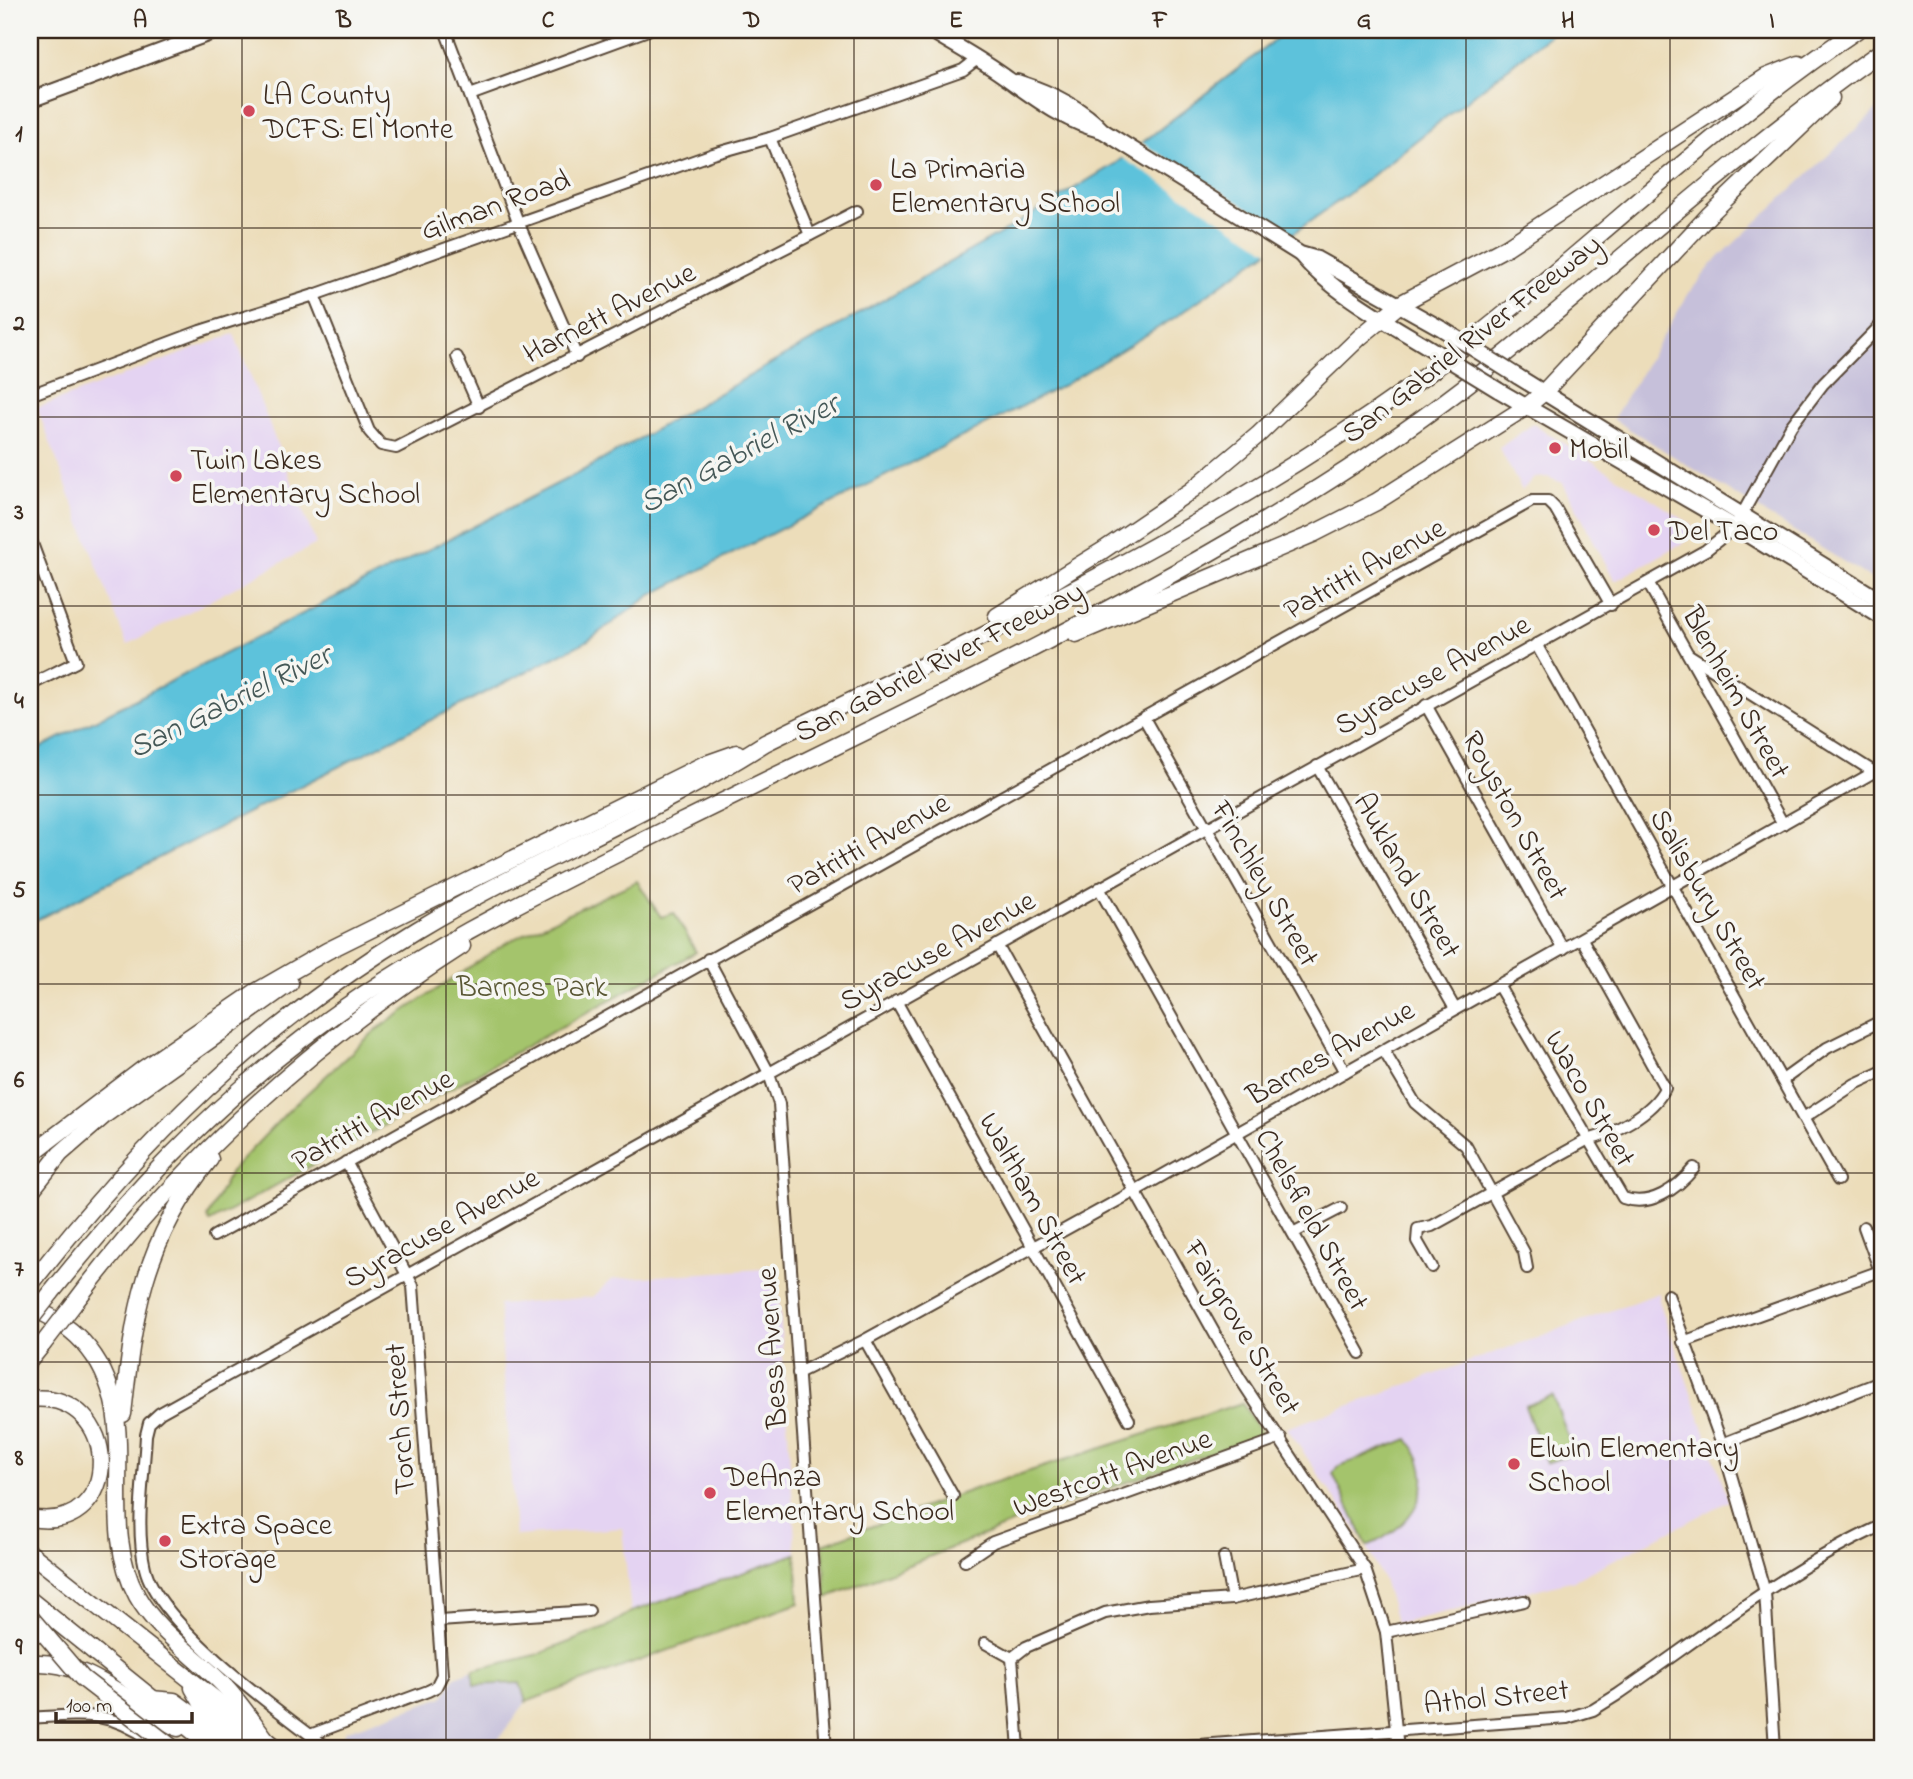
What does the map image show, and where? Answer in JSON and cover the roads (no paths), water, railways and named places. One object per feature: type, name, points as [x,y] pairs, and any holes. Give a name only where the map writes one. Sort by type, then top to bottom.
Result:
[{"type":"highway","name":"San Gabriel River Freeway","points":[[31,1283],[109,1187],[185,1107],[237,1060],[339,980],[418,929],[709,778],[765,743],[900,677],[1211,516],[1314,453],[1411,386],[1486,328],[1702,147],[1820,55],[1857,30]]},
{"type":"highway","name":"San Gabriel River Freeway","points":[[30,1320],[157,1166],[253,1077],[366,993],[437,948],[568,878],[970,679],[1205,556],[1316,489],[1389,440],[1526,336],[1736,161],[1880,52]]},
{"type":"highway","points":[[970,679],[1313,534],[1376,502],[1526,407],[1543,393],[1710,214],[1880,52]]},
{"type":"highway","points":[[900,677],[1102,551],[1192,490],[1287,409],[1400,304],[1507,247],[1766,77],[1820,55]]},
{"type":"highway","points":[[30,1155],[219,1015],[327,951],[703,765],[765,743]]},
{"type":"highway","points":[[30,1360],[110,1255],[170,1188],[253,1110],[385,997],[568,878]]},
{"type":"highway","points":[[30,1192],[60,1154],[92,1125],[278,991],[362,936]]},
{"type":"highway","points":[[119,1445],[131,1334],[141,1287],[157,1245],[191,1184],[253,1110]]},
{"type":"highway","points":[[30,1308],[66,1327],[96,1358],[114,1398],[119,1445],[121,1545],[137,1595],[161,1624],[229,1690],[268,1747]]},
{"type":"highway","points":[[30,1399],[51,1400],[79,1413],[94,1430],[102,1460],[96,1491],[82,1507],[64,1517],[30,1518]]},
{"type":"highway","points":[[30,1553],[186,1677],[268,1747]]},
{"type":"highway","points":[[30,1600],[210,1745]]},
{"type":"highway","points":[[30,1617],[82,1678],[174,1749]]},
{"type":"highway","points":[[30,1663],[78,1669],[100,1679],[157,1719],[210,1745]]},
{"type":"highway","points":[[151,1699],[174,1701],[239,1749]]},
{"type":"main road","points":[[30,100],[218,30]]},
{"type":"main road","points":[[930,30],[1008,79],[1041,90],[1090,117],[1109,135],[1300,254],[1317,259],[1444,330],[1883,618]]},
{"type":"main road","points":[[1300,254],[1312,268],[1382,318],[1526,407],[1883,602]]},
{"type":"street","points":[[445,30],[518,222],[577,357]]},
{"type":"street","points":[[470,95],[648,30]]},
{"type":"street","name":"Gilman Road","points":[[30,395],[200,331],[314,295],[713,154],[770,138],[963,70],[976,60]]},
{"type":"street","points":[[770,138],[810,235]]},
{"type":"street","name":"Harnett Avenue","points":[[314,295],[369,431],[381,446],[396,449],[857,211]]},
{"type":"street","points":[[1738,521],[1791,426],[1837,368],[1883,323]]},
{"type":"street","points":[[457,357],[479,407]]},
{"type":"street","name":"Patritti Avenue","points":[[214,1236],[1532,501],[1548,501],[1563,520],[1611,605]]},
{"type":"street","name":"Syracuse Avenue","points":[[310,1735],[247,1688],[168,1610],[154,1590],[146,1571],[141,1545],[146,1435],[149,1423],[160,1413],[1317,765],[1611,605],[1706,550],[1738,521]]},
{"type":"street","points":[[30,538],[76,662],[30,685]]},
{"type":"street","name":"Blenheim Street","points":[[1648,583],[1783,824]]},
{"type":"street","name":"Salisbury Street","points":[[1536,644],[1784,1079],[1838,1180]]},
{"type":"street","points":[[1687,653],[1879,769]]},
{"type":"street","name":"Royston Street","points":[[1426,705],[1563,949]]},
{"type":"street","name":"Finchley Street","points":[[1144,718],[1345,1072]]},
{"type":"street","name":"Aukland Street","points":[[1317,765],[1455,1009]]},
{"type":"street","name":"Barnes Avenue","points":[[798,1373],[865,1340],[1135,1191],[1879,769]]},
{"type":"street","name":"Chelsfield Street","points":[[1099,888],[1360,1353]]},
{"type":"street","points":[[1432,1267],[1417,1234],[1419,1229],[1432,1226],[1587,1140],[1598,1138],[1652,1107],[1665,1088],[1582,939]]},
{"type":"street","name":"Fairgrove Street","points":[[996,945],[1239,1377],[1365,1569],[1386,1632],[1398,1749]]},
{"type":"street","name":"Bess Avenue","points":[[709,960],[768,1071],[779,1104],[826,1749]]},
{"type":"street","name":"Waco Street","points":[[1498,985],[1616,1191],[1632,1201],[1653,1199],[1684,1181],[1694,1168]]},
{"type":"street","name":"Waltham Street","points":[[896,1001],[1129,1420]]},
{"type":"street","points":[[1784,1079],[1827,1048],[1883,1020]]},
{"type":"street","points":[[1384,1051],[1415,1103],[1466,1146],[1524,1252],[1527,1268]]},
{"type":"street","points":[[1805,1117],[1855,1084],[1883,1071]]},
{"type":"street","name":"Torch Street","points":[[310,1735],[436,1687],[442,1675],[413,1286],[346,1162]]},
{"type":"street","points":[[1293,1233],[1341,1208]]},
{"type":"street","points":[[1683,1342],[1882,1270],[1864,1227]]},
{"type":"street","points":[[1668,1295],[1722,1444],[1765,1592],[1775,1749]]},
{"type":"street","points":[[865,1340],[953,1496]]},
{"type":"street","points":[[1722,1444],[1883,1381]]},
{"type":"street","name":"Westcott Avenue","points":[[965,1561],[993,1542],[1281,1438]]},
{"type":"street","name":"Athol Street","points":[[1144,1749],[1567,1717],[1593,1710],[1765,1592],[1883,1525]]},
{"type":"street","points":[[1224,1557],[1233,1598]]},
{"type":"street","points":[[1012,1658],[1026,1647],[1105,1613],[1149,1605],[1233,1598],[1365,1569]]},
{"type":"street","points":[[1386,1632],[1524,1601]]},
{"type":"street","points":[[439,1621],[590,1611]]},
{"type":"street","points":[[985,1643],[1012,1658]]},
{"type":"street","points":[[1012,1658],[1019,1749]]},
{"type":"street","points":[[30,1718],[94,1714],[121,1721],[162,1749]]},
{"type":"street","points":[[310,1735],[329,1749]]},
{"type":"water","name":"San Gabriel River","points":[[1288,30],[1556,30],[1347,195],[1174,318],[1064,385],[651,595],[587,641],[30,923],[30,753],[586,469],[1008,229],[1116,163]]},
{"type":"place","name":"LA County DCFS: El Monte","points":[[249,111]]},
{"type":"place","name":"La Primaria Elementary School","points":[[876,185]]},
{"type":"place","name":"Mobil","points":[[1555,448]]},
{"type":"place","name":"Twin Lakes Elementary School","points":[[176,476]]},
{"type":"place","name":"Del Taco","points":[[1654,530]]},
{"type":"place","name":"Elwin Elementary School","points":[[1514,1464]]},
{"type":"place","name":"DeAnza Elementary School","points":[[710,1493]]},
{"type":"place","name":"Extra Space Storage","points":[[165,1541]]},
{"type":"park label","name":"Barnes Park","points":[[532,986]]}]
